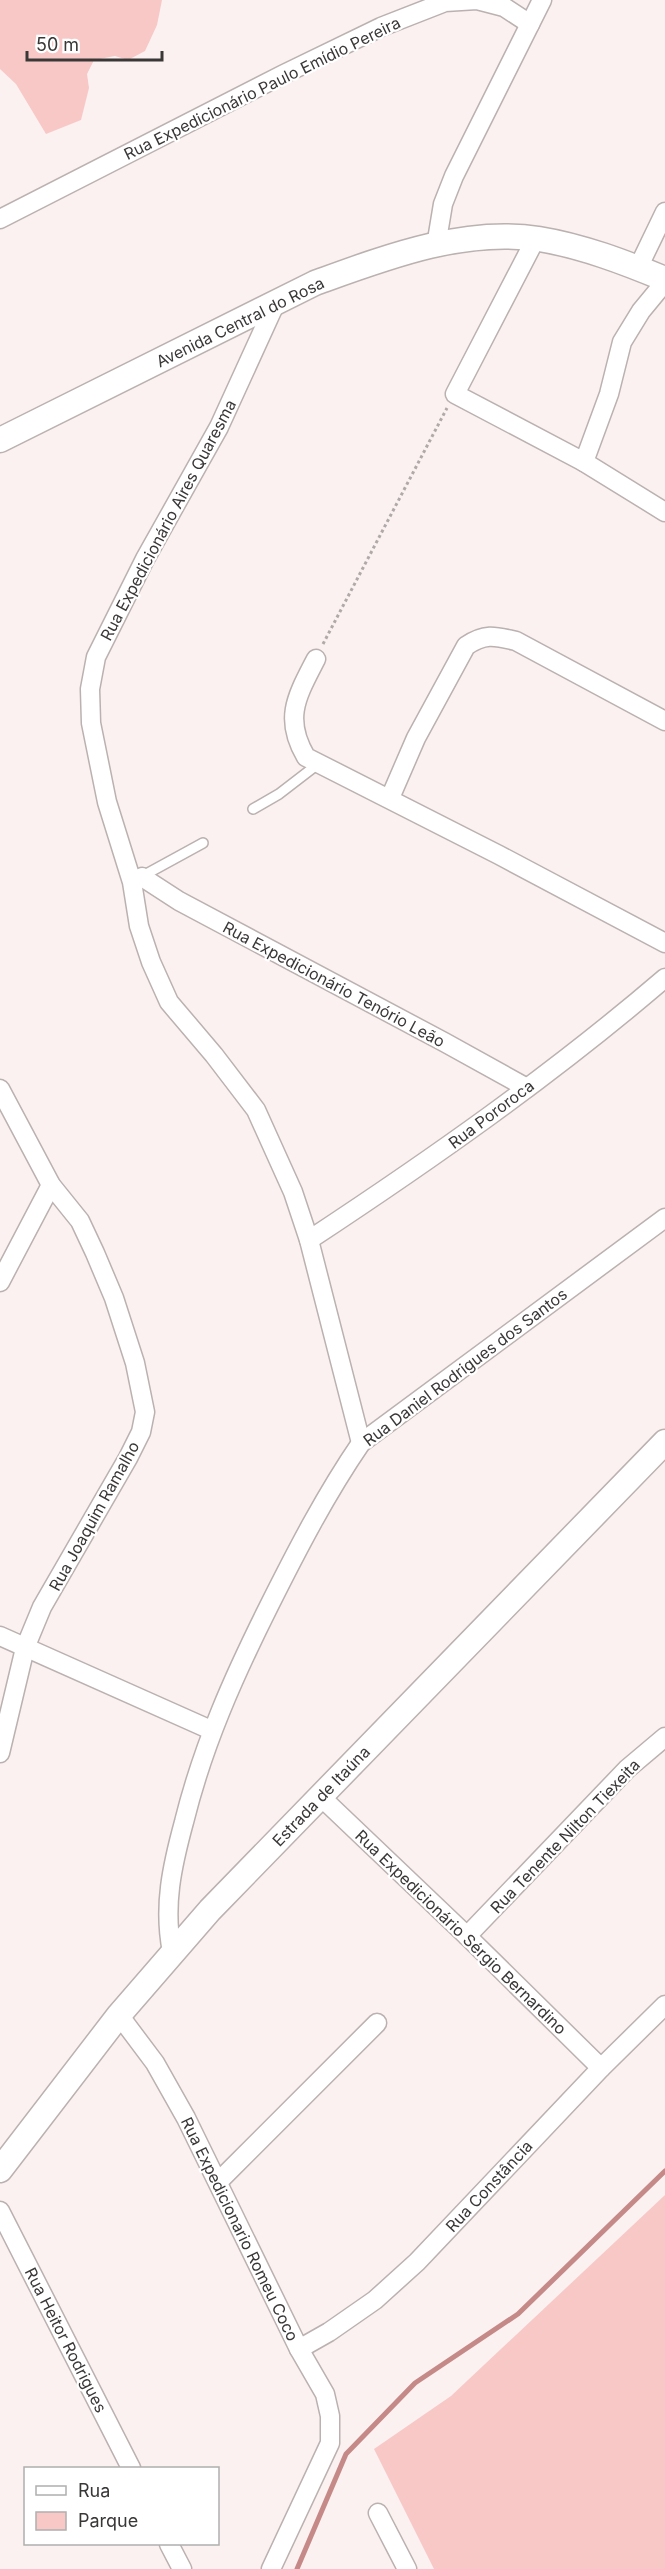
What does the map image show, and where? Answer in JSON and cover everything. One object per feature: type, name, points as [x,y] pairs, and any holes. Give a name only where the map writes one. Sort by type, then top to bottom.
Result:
[{"type":"street","name":"Rua Expedicionário Paulo Emídio Pereira","points":[[0,219],[284,74],[381,27],[444,2],[477,0],[504,7],[530,24]]},
{"type":"street","points":[[436,246],[443,204],[454,176],[542,0]]},
{"type":"street","points":[[638,268],[665,212]]},
{"type":"street","name":"Avenida Central do Rosa","points":[[0,440],[277,300],[364,265],[436,246],[496,237],[536,238],[575,247],[638,268],[665,281]]},
{"type":"street","points":[[536,238],[455,394],[584,462],[665,512]]},
{"type":"street","points":[[584,462],[609,394],[622,342],[641,311],[665,281]]},
{"type":"street","name":"Rua Expedicionário Aires Quaresma","points":[[277,300],[219,427],[145,559],[96,657],[90,689],[91,723],[107,802],[137,879],[139,926],[151,962],[169,1002],[256,1110],[293,1192],[309,1240],[361,1443]]},
{"type":"street","points":[[390,798],[416,738],[466,646],[479,637],[497,636],[516,641],[665,721]]},
{"type":"street","points":[[316,659],[301,687],[293,711],[293,729],[306,757],[390,798],[665,943]]},
{"type":"street","name":"Rua Expedicionário Tenório Leão","points":[[137,879],[527,1088]]},
{"type":"street","name":"Rua Pororoca","points":[[309,1240],[423,1165],[527,1088],[624,1013],[665,978]]},
{"type":"street","name":"Rua Joaquim Ramalho","points":[[0,1089],[51,1185],[80,1221],[114,1298],[135,1363],[145,1412],[141,1432],[128,1458],[42,1607],[25,1648],[0,1753]]},
{"type":"street","points":[[0,1282],[51,1185]]},
{"type":"street","name":"Rua Daniel Rodrigues dos Santos","points":[[172,1952],[168,1931],[170,1876],[190,1796],[211,1730],[237,1670],[287,1569],[340,1474],[361,1443],[665,1218]]},
{"type":"street","name":"Estrada de Itaúna","points":[[0,2170],[119,2015],[172,1952],[320,1796],[665,1442]]},
{"type":"street","points":[[0,1636],[211,1730]]},
{"type":"street","name":"Rua Tenente Nilton Tiexeita","points":[[467,1936],[627,1769],[665,1737]]},
{"type":"street","name":"Rua Expedicionário Sérgio Bernardino","points":[[320,1796],[601,2068]]},
{"type":"street","name":"Rua Constância","points":[[299,2349],[329,2332],[375,2300],[417,2262],[601,2068],[665,2005]]},
{"type":"street","name":"Rua Expedicionario Romeu Coco","points":[[119,2015],[155,2063],[219,2181],[299,2349],[326,2394],[330,2430],[326,2454],[271,2569]]},
{"type":"street","points":[[219,2181],[377,2023]]},
{"type":"street","name":"Rua Heitor Rodrigues","points":[[0,2211],[130,2467]]},
{"type":"street","points":[[378,2513],[406,2569]]},
{"type":"street","points":[[170,2545],[182,2569]]},
{"type":"lane","points":[[253,809],[279,794],[318,764]]},
{"type":"lane","points":[[137,879],[203,843]]},
{"type":"path","points":[[316,659],[455,394]]},
{"type":"green space","points":[[0,0],[162,0],[157,25],[145,51],[128,60],[115,56],[94,60],[87,74],[89,88],[81,120],[46,134],[16,84],[0,69]]},
{"type":"green space","points":[[665,2195],[665,2569],[434,2569],[374,2449],[451,2396]]},
{"type":"waterway","points":[[297,2569],[346,2454],[415,2383],[518,2314],[665,2171]]}]
